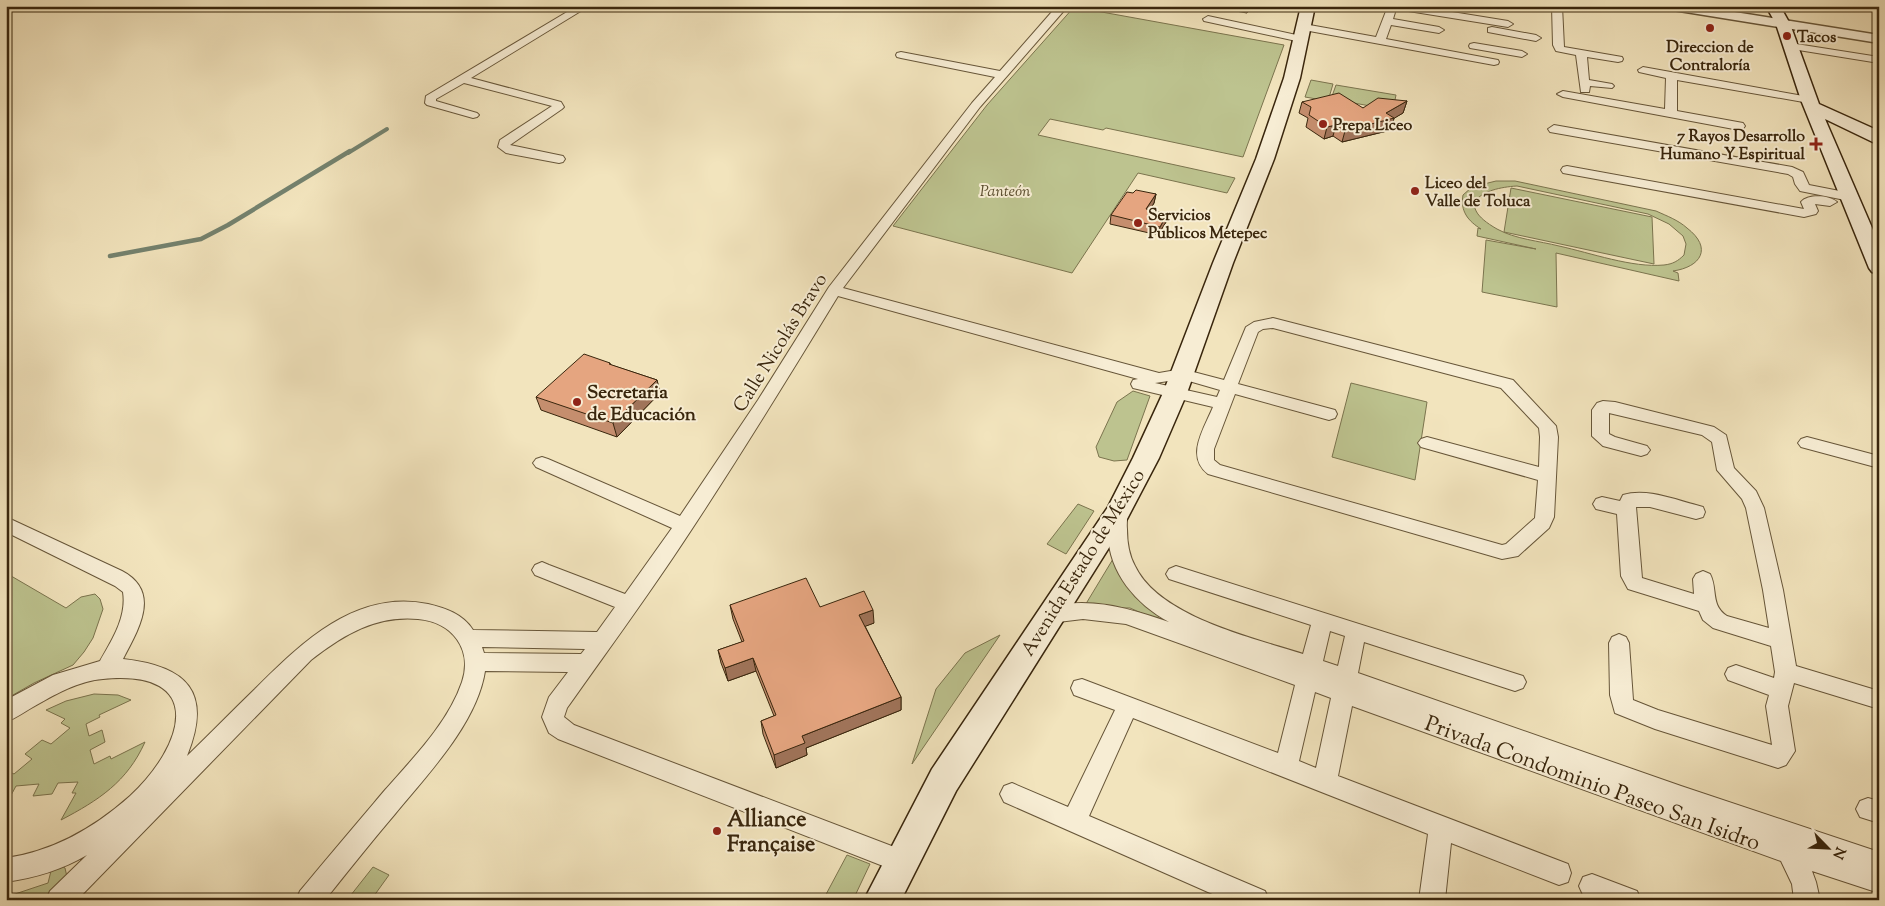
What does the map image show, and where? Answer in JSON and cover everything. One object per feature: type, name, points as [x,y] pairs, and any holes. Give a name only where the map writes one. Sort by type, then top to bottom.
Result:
[{"type":"main road","name":"Avenida Estado de México","points":[[882,900],[944,780],[1118,512],[1146,458],[1179,384],[1223,263],[1273,138],[1292,78],[1308,6]]},
{"type":"main road","points":[[1773,6],[1782,24],[1810,103],[1852,202],[1873,242],[1878,266]]},
{"type":"main road","points":[[1810,103],[1876,136]]},
{"type":"main road","points":[[1820,125],[1876,136]]},
{"type":"main road","points":[[1852,130],[1879,152]]},
{"type":"street","points":[[473,115],[431,103],[430,98],[584,6]]},
{"type":"street","name":"Calle Nicolás Bravo","points":[[901,861],[566,732],[557,726],[553,717],[557,704],[604,641],[684,526],[769,396],[831,294],[971,112],[1064,6]]},
{"type":"street","points":[[1380,41],[1392,8],[1399,6],[1508,24]]},
{"type":"street","points":[[1557,6],[1558,47],[1564,51],[1618,59]]},
{"type":"street","points":[[1672,6],[1879,40]]},
{"type":"street","points":[[1208,19],[1260,32],[1302,33],[1380,41],[1494,62]]},
{"type":"street","points":[[1387,21],[1439,35]]},
{"type":"street","points":[[1387,21],[1536,38]]},
{"type":"street","points":[[1467,45],[1522,54]]},
{"type":"street","points":[[1790,46],[1879,60]]},
{"type":"street","points":[[1581,53],[1584,86],[1608,86]]},
{"type":"street","points":[[901,55],[1002,75]]},
{"type":"street","points":[[1642,70],[1810,103]]},
{"type":"street","points":[[1672,75],[1672,114]]},
{"type":"street","points":[[463,79],[557,104],[558,107],[504,143],[504,147],[510,150],[558,159]]},
{"type":"street","points":[[1563,94],[1739,126]]},
{"type":"street","points":[[1554,129],[1666,147],[1709,157],[1792,171],[1798,174],[1808,200]]},
{"type":"street","points":[[1567,170],[1676,189],[1728,201],[1808,200],[1852,202]]},
{"type":"street","points":[[831,294],[1179,384],[1222,404]]},
{"type":"street","points":[[1273,324],[1500,380],[1514,389],[1547,426],[1549,437],[1546,517],[1542,524],[1510,551],[1502,552],[1214,470],[1207,465],[1203,458],[1204,449],[1222,404],[1251,330],[1259,325],[1273,324]]},
{"type":"street","points":[[1179,384],[1228,386],[1329,414]]},
{"type":"street","points":[[1620,643],[1621,695],[1624,706],[1655,719],[1778,758],[1783,755],[1777,706],[1784,681],[1773,590],[1755,508],[1750,496],[1726,470],[1720,439],[1708,431],[1615,408],[1603,407],[1600,410],[1601,436],[1609,442],[1641,450]]},
{"type":"street","points":[[1427,443],[1548,476]]},
{"type":"street","points":[[1807,444],[1879,462]]},
{"type":"street","points":[[542,463],[684,526]]},
{"type":"street","points":[[1696,512],[1650,500],[1629,500],[1626,509],[1631,576],[1635,584],[1706,605]]},
{"type":"street","points":[[1602,504],[1626,509]]},
{"type":"street","points":[[1118,512],[1116,533],[1121,558],[1137,586],[1154,603],[1188,623],[1309,672]]},
{"type":"street","points":[[6,524],[112,575],[124,582],[133,592],[134,604],[130,622],[106,670]]},
{"type":"street","points":[[542,570],[629,604]]},
{"type":"street","points":[[1176,574],[1515,682]]},
{"type":"street","points":[[1703,579],[1708,613],[1720,622],[1779,640]]},
{"type":"street","points":[[59,900],[146,806],[304,654],[325,637],[358,619],[381,613],[416,610],[443,616],[455,622],[464,630],[468,638],[477,662],[472,684],[449,729],[309,900]]},
{"type":"street","points":[[1050,615],[1083,610],[1127,616],[1309,672]]},
{"type":"street","points":[[1286,767],[1322,621]]},
{"type":"street","points":[[1325,782],[1356,632]]},
{"type":"street","points":[[468,638],[604,641]]},
{"type":"street","points":[[477,662],[587,663]]},
{"type":"street","points":[[6,712],[30,696],[73,677],[113,669],[148,670],[173,683],[186,704],[186,734],[170,768],[146,806],[103,833],[60,856],[16,870],[6,870]]},
{"type":"street","name":"Privada Condominio Paseo San Isidro","points":[[1309,672],[1789,843],[1879,881]]},
{"type":"street","points":[[1736,674],[1784,681],[1879,700]]},
{"type":"street","points":[[1082,688],[1559,873]]},
{"type":"street","points":[[1074,821],[1128,705]]},
{"type":"street","points":[[1012,794],[1256,900]]},
{"type":"street","points":[[1432,900],[1441,827]]},
{"type":"street","points":[[1789,843],[1804,882],[1807,900]]},
{"type":"street","name":"Privada Condominio Paseo San Isidro","points":[[1789,843],[1879,864]]},
{"type":"street","points":[[1592,886],[1628,900]]},
{"type":"green space","name":"Panteón","points":[[1074,7],[1284,45],[1243,157],[1106,128],[1103,130],[1050,119],[1038,135],[1235,178],[1227,193],[1138,173],[1072,273],[893,226],[987,105]]},
{"type":"green space","points":[[1311,80],[1333,84],[1328,101],[1305,97]]},
{"type":"green space","points":[[1336,85],[1396,95],[1393,110],[1331,99]]},
{"type":"green space","points":[[1496,181],[1515,181],[1656,211],[1672,218],[1695,235],[1700,243],[1700,256],[1691,265],[1673,271],[1678,273],[1679,281],[1556,253],[1557,307],[1482,292],[1486,240],[1536,249],[1477,236],[1478,228],[1481,229],[1472,223],[1466,215],[1462,201],[1463,195],[1472,187]],"holes":[[[1517,186],[1648,214],[1669,224],[1683,236],[1686,244],[1684,255],[1677,261],[1664,265],[1639,264],[1519,237],[1497,229],[1484,220],[1477,212],[1475,205],[1477,199],[1484,194],[1504,187]]]},
{"type":"green space","points":[[1511,188],[1652,217],[1654,264],[1504,232]]},
{"type":"green space","points":[[1351,383],[1427,402],[1415,480],[1332,457]]},
{"type":"green space","points":[[1133,391],[1150,396],[1127,460],[1114,461],[1099,457],[1096,447],[1117,402]]},
{"type":"green space","points":[[1078,504],[1094,511],[1066,554],[1047,544]]},
{"type":"green space","points":[[1113,559],[1159,614],[1159,617],[1153,618],[1130,608],[1084,607]]},
{"type":"green space","points":[[6,573],[66,608],[81,597],[95,594],[100,599],[103,609],[93,638],[73,665],[34,683],[6,699]]},
{"type":"green space","points":[[1000,635],[912,764],[936,689],[965,653]]},
{"type":"green space","points":[[94,694],[118,695],[131,700],[99,715],[100,717],[86,724],[89,736],[102,730],[105,742],[90,750],[94,764],[110,756],[111,759],[145,742],[138,756],[121,779],[100,797],[61,820],[76,793],[72,793],[78,782],[58,783],[52,794],[33,796],[39,784],[16,786],[9,799],[6,799],[6,770],[14,774],[32,759],[25,754],[42,740],[51,744],[70,728],[61,723],[65,719],[46,710],[66,701]]},
{"type":"green space","points":[[847,855],[870,864],[853,900],[823,900]]},
{"type":"green space","points":[[60,865],[65,868],[67,877],[49,900],[6,900],[6,897],[48,883],[52,867]]},
{"type":"green space","points":[[373,867],[389,875],[371,900],[347,900]]},
{"type":"building","points":[[1339,93],[1363,108],[1378,98],[1407,101],[1386,113],[1394,118],[1345,131],[1336,125],[1327,127],[1309,115],[1311,107],[1302,102]]},
{"type":"building","points":[[1136,190],[1156,194],[1146,209],[1167,214],[1160,227],[1111,215],[1127,192],[1133,193]]},
{"type":"building","points":[[584,354],[657,380],[613,423],[536,397]]},
{"type":"building","points":[[806,578],[820,607],[864,591],[873,610],[859,615],[901,697],[802,736],[805,743],[774,755],[761,721],[776,715],[753,658],[725,668],[718,650],[744,641],[730,605]]},
{"type":"waterway","points":[[348,153],[387,129]]},
{"type":"waterway","points":[[110,256],[201,239],[228,225],[350,151]]},
{"type":"place","name":"Direccion de Contraloría","points":[[1710,28]]},
{"type":"place","name":"Tacos","points":[[1787,36]]},
{"type":"place","name":"Prepa Liceo","points":[[1323,124]]},
{"type":"place","name":"7 Rayos Desarrollo Humano Y Espiritual","points":[[1816,144]]},
{"type":"place","name":"Liceo del Valle de Toluca","points":[[1415,191]]},
{"type":"place","name":"Servicios Publicos Metepec","points":[[1138,223]]},
{"type":"place","name":"Secretaria de Educación","points":[[577,402]]},
{"type":"place","name":"Alliance Française","points":[[717,831]]}]
